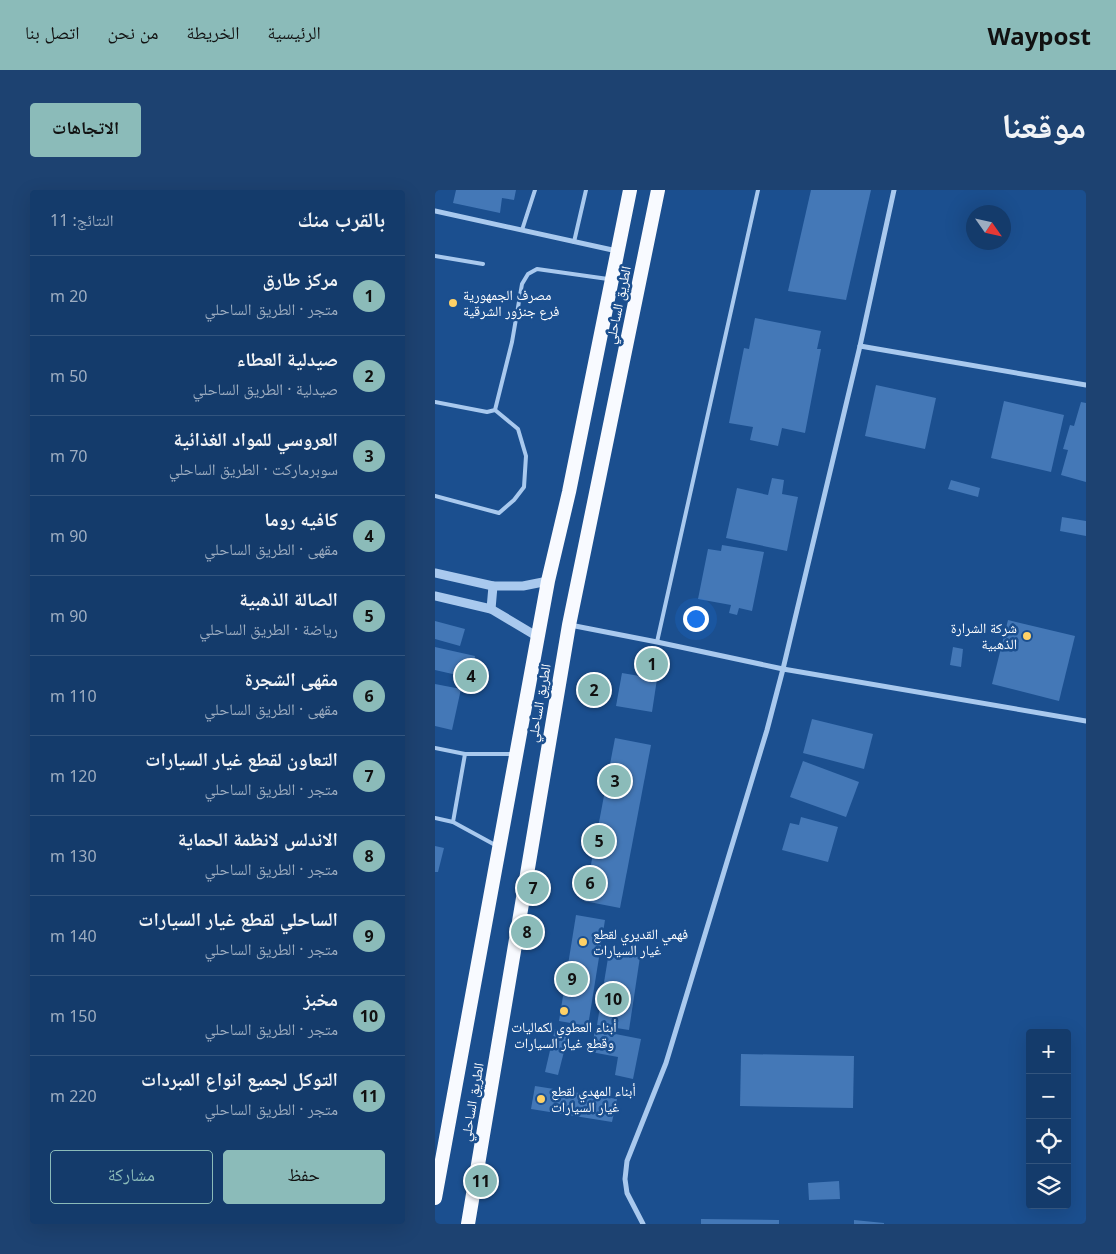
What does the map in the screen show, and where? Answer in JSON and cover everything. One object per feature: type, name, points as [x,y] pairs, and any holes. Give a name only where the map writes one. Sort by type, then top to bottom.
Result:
[{"type":"highway","name":"الطريق الساحلي","points":[[435,1198],[548,581],[569,492],[630,190]]},
{"type":"highway","name":"الطريق الساحلي","points":[[468,1224],[569,625],[658,190]]},
{"type":"street","points":[[643,1224],[627,1193],[625,1179],[627,1161],[666,1063],[767,730],[860,346],[894,190]]},
{"type":"street","points":[[435,211],[617,251]]},
{"type":"street","points":[[860,346],[1086,386]]},
{"type":"street","points":[[435,574],[493,586],[523,586],[548,581]]},
{"type":"street","points":[[491,609],[493,586]]},
{"type":"street","points":[[435,596],[491,609],[538,637]]},
{"type":"street","points":[[569,625],[783,669],[1086,721]]},
{"type":"lane","points":[[522,230],[535,190]]},
{"type":"lane","points":[[575,242],[586,190]]},
{"type":"lane","points":[[657,642],[759,190]]},
{"type":"lane","points":[[435,256],[483,264]]},
{"type":"lane","points":[[495,410],[512,342],[522,284],[528,274],[537,269],[612,280]]},
{"type":"lane","points":[[435,402],[487,412],[495,410]]},
{"type":"lane","points":[[435,496],[499,512],[514,500],[525,487],[526,456],[518,429],[495,410]]},
{"type":"lane","points":[[435,748],[465,754],[517,754]]},
{"type":"lane","points":[[453,822],[465,754]]},
{"type":"lane","points":[[435,818],[453,822],[499,847]]},
{"type":"building","points":[[456,190],[516,190],[514,200],[502,198],[500,213],[453,203]]},
{"type":"building","points":[[811,190],[871,190],[846,300],[788,291]]},
{"type":"building","points":[[755,318],[821,331],[817,349],[821,349],[805,433],[782,428],[778,446],[750,440],[753,427],[729,423],[744,348],[749,349]]},
{"type":"building","points":[[876,385],[936,398],[925,449],[865,436]]},
{"type":"building","points":[[1004,401],[1064,415],[1051,472],[991,458]]},
{"type":"building","points":[[1081,402],[1086,403],[1086,482],[1061,475],[1068,450],[1063,449],[1070,425],[1074,426]]},
{"type":"building","points":[[772,478],[784,480],[782,494],[798,497],[787,551],[726,538],[737,488],[768,495]]},
{"type":"building","points":[[951,480],[980,488],[978,497],[948,489]]},
{"type":"building","points":[[1062,517],[1086,521],[1086,536],[1060,531]]},
{"type":"building","points":[[722,545],[764,552],[752,611],[739,608],[737,615],[729,613],[731,605],[698,599],[708,549],[721,551]]},
{"type":"building","points":[[1008,620],[1075,636],[1059,701],[992,684]]},
{"type":"building","points":[[435,621],[465,629],[460,646],[435,639]]},
{"type":"building","points":[[435,647],[475,656],[470,678],[435,670]]},
{"type":"building","points":[[953,647],[963,649],[961,667],[950,665]]},
{"type":"building","points":[[622,673],[657,679],[652,712],[616,706]]},
{"type":"building","points":[[435,684],[461,689],[452,730],[435,726]]},
{"type":"building","points":[[812,719],[873,734],[864,769],[803,753]]},
{"type":"building","points":[[615,738],[651,745],[620,908],[584,901]]},
{"type":"building","points":[[803,761],[859,782],[846,817],[790,797]]},
{"type":"building","points":[[801,817],[838,827],[828,862],[782,850],[790,823],[799,825]]},
{"type":"building","points":[[435,846],[444,848],[438,872],[435,872]]},
{"type":"building","points":[[576,915],[605,920],[588,1026],[559,1021]]},
{"type":"building","points":[[609,952],[640,957],[629,1030],[597,1025]]},
{"type":"building","points":[[555,1029],[569,1032],[558,1075],[545,1072]]},
{"type":"building","points":[[595,1030],[641,1039],[633,1079],[615,1075],[618,1057],[591,1052]]},
{"type":"building","points":[[741,1054],[854,1056],[853,1108],[740,1106]]},
{"type":"building","points":[[535,1086],[617,1099],[612,1122],[531,1109]]},
{"type":"building","points":[[839,1181],[840,1199],[809,1200],[808,1183]]},
{"type":"building","points":[[701,1219],[779,1220],[779,1224],[701,1224]]},
{"type":"building","points":[[854,1220],[884,1223],[884,1224],[854,1224]]},
{"type":"place","name":"مصرف الجمهورية فرع جنزور الشرقية","points":[[453,303]]},
{"type":"place","name":"شركة الشرارة الذهبية","points":[[1027,636]]},
{"type":"place","name":"مركز طارق","points":[[652,664]]},
{"type":"place","name":"كافيه روما","points":[[471,676]]},
{"type":"place","name":"صيدلية العطاء","points":[[594,690]]},
{"type":"place","name":"العروسي للمواد الغذائية","points":[[615,781]]},
{"type":"place","name":"الصالة الذهبية","points":[[599,841]]},
{"type":"place","name":"مقهى الشجرة","points":[[590,883]]},
{"type":"place","name":"التعاون لقطع غيار السيارات","points":[[533,888]]},
{"type":"place","name":"الاندلس لانظمة الحماية","points":[[527,932]]},
{"type":"place","name":"فهمي القديري لقطع غيار السيارات","points":[[583,942]]},
{"type":"place","name":"الساحلي لقطع غيار السيارات","points":[[572,979]]},
{"type":"place","name":"مخبز","points":[[613,999]]},
{"type":"place","name":"أبناء العطوي لكماليات وقطع غيار السيارات","points":[[564,1011]]},
{"type":"place","name":"أبناء المهدي لقطع غيار السيارات","points":[[541,1099]]},
{"type":"place","name":"التوكل لجميع انواع المبردات","points":[[481,1181]]}]
